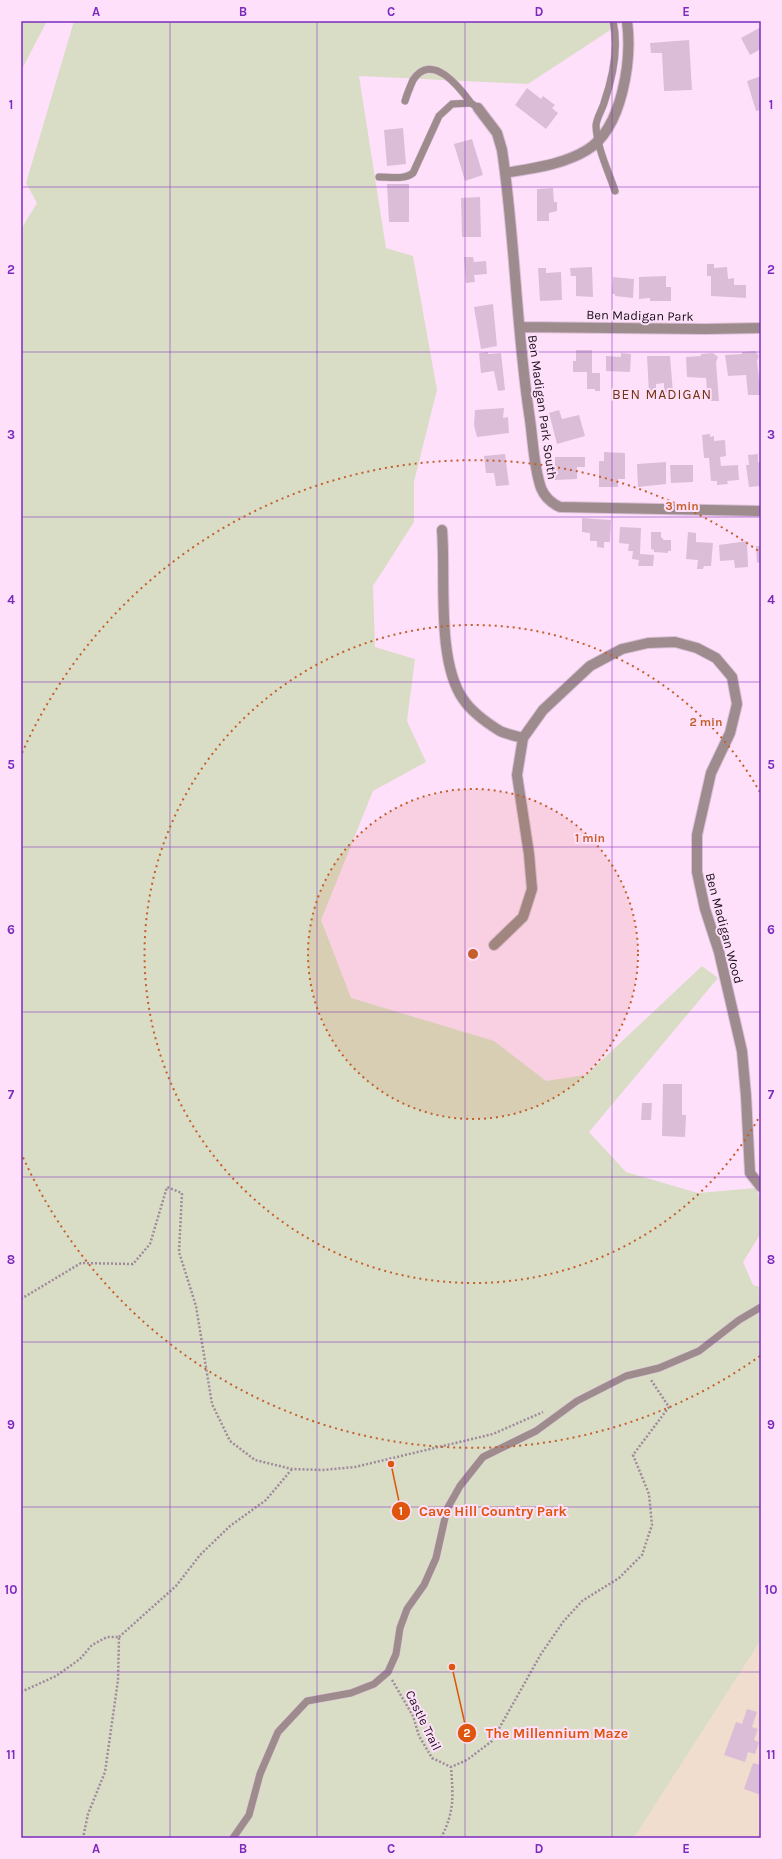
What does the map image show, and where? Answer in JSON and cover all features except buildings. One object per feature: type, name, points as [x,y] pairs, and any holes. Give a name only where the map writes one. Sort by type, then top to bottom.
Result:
[{"type":"street","points":[[506,173],[556,164],[578,155],[598,142],[616,110],[623,90],[629,54],[627,21]]},
{"type":"street","name":"Ben Madigan Park South","points":[[474,105],[497,133],[502,150],[506,173],[527,397],[538,473],[541,488],[546,498],[553,504],[560,507],[761,511]]},
{"type":"street","name":"Ben Madigan Park","points":[[520,327],[761,328]]},
{"type":"street","points":[[442,530],[447,652],[454,682],[463,699],[479,716],[500,731],[523,738]]},
{"type":"street","name":"Ben Madigan Wood","points":[[494,945],[523,917],[532,889],[529,854],[517,775],[523,738],[542,710],[590,666],[622,649],[655,643],[675,642],[697,648],[716,658],[732,677],[737,704],[730,733],[711,773],[696,835],[696,872],[705,909],[719,952],[742,1051],[750,1173],[761,1188]]},
{"type":"lane","points":[[613,21],[616,34],[613,69],[604,103],[596,124],[598,142],[615,191]]},
{"type":"lane","points":[[405,101],[414,80],[419,74],[428,70],[436,70],[447,75],[453,80],[474,105]]},
{"type":"lane","points":[[379,178],[409,176],[413,173],[439,116],[446,108],[452,104],[474,105]]},
{"type":"lane","points":[[233,1838],[250,1815],[260,1774],[278,1732],[307,1701],[351,1693],[374,1684],[388,1672],[396,1654],[400,1628],[407,1610],[424,1585],[436,1558],[447,1509],[460,1486],[483,1457],[536,1431],[577,1401],[626,1376],[659,1368],[699,1351],[739,1320],[761,1307]]},
{"type":"path","points":[[21,1299],[81,1263],[133,1264],[150,1244],[167,1187],[182,1193],[180,1252],[196,1306],[212,1404],[230,1441],[255,1460],[292,1469],[323,1470],[355,1467],[493,1434],[546,1411]]},
{"type":"path","points":[[441,1838],[447,1826],[454,1802],[451,1767],[468,1760],[492,1740],[541,1654],[563,1622],[582,1602],[620,1578],[642,1555],[652,1525],[649,1494],[633,1455],[669,1407],[645,1372]]},
{"type":"path","points":[[21,1692],[56,1676],[80,1659],[92,1645],[107,1636],[119,1637],[176,1586],[200,1555],[230,1526],[266,1500],[292,1469]]},
{"type":"path","points":[[83,1838],[88,1814],[106,1772],[118,1680],[119,1637]]},
{"type":"path","name":"Castle Trail","points":[[388,1672],[413,1716],[419,1736],[432,1758],[451,1767]]},
{"type":"shaded area","points":[[761,1640],[761,1838],[634,1838]]},
{"type":"green space","points":[[21,21],[47,21],[21,71]]},
{"type":"green space","points":[[74,21],[624,21],[528,84],[359,76],[386,248],[413,256],[437,390],[414,482],[414,522],[373,586],[375,647],[415,659],[407,721],[426,762],[373,791],[321,920],[351,998],[494,1041],[546,1081],[586,1075],[702,966],[718,978],[589,1132],[626,1172],[698,1193],[756,1188],[761,1201],[761,1233],[743,1262],[753,1285],[761,1287],[761,1640],[634,1838],[21,1838],[21,229],[37,203],[26,183]]},
{"type":"place","name":"Cave Hill Country Park","points":[[391,1464]]},
{"type":"place","name":"The Millennium Maze","points":[[452,1667]]},
{"type":"district","name":"BEN MADIGAN","points":[[662,394]]}]
